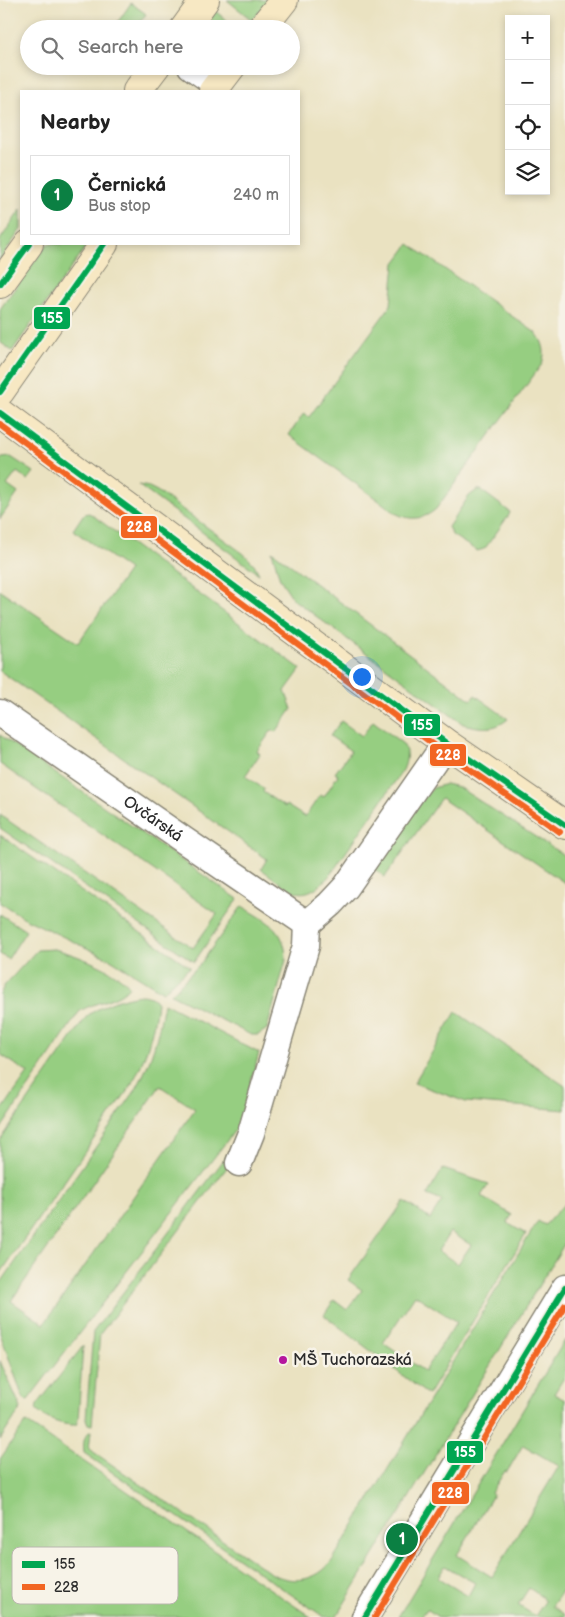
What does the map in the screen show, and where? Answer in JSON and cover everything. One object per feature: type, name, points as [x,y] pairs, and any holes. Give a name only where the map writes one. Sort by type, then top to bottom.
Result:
[{"type":"street","points":[[191,20],[205,0]]},
{"type":"street","points":[[268,20],[284,0]]},
{"type":"street","points":[[138,90],[149,75]]},
{"type":"street","points":[[209,75],[221,81]]},
{"type":"street","points":[[0,284],[28,245]]},
{"type":"street","points":[[0,392],[103,245]]},
{"type":"street","points":[[0,413],[446,744],[565,825]]},
{"type":"street","name":"Ovčárská","points":[[0,713],[307,924]]},
{"type":"street","points":[[239,1163],[250,1133],[306,946],[307,924],[346,887],[446,744]]},
{"type":"street","points":[[366,1617],[565,1288]]},
{"type":"green space","points":[[227,0],[269,0],[252,20]]},
{"type":"green space","points":[[131,3],[146,14],[142,20],[119,20]]},
{"type":"green space","points":[[215,11],[226,20],[208,20]]},
{"type":"green space","points":[[20,210],[20,230],[0,260],[0,240]]},
{"type":"green space","points":[[409,244],[536,333],[541,340],[544,352],[542,364],[436,509],[418,518],[407,518],[397,514],[289,435],[304,413],[309,417],[391,305],[395,263]]},
{"type":"green space","points":[[46,245],[87,245],[12,351],[0,342],[0,309]]},
{"type":"green space","points":[[11,457],[34,472],[28,480],[17,472],[7,485],[18,493],[0,519],[0,460]]},
{"type":"green space","points":[[138,485],[157,491],[244,554],[254,564],[259,574]]},
{"type":"green space","points":[[477,490],[481,490],[510,512],[486,547],[477,551],[452,535],[448,527],[469,496]]},
{"type":"green space","points":[[88,513],[301,669],[285,691],[292,709],[276,732],[272,730],[257,751],[260,754],[245,776],[264,789],[263,792],[285,807],[286,805],[305,817],[320,795],[324,797],[338,775],[335,773],[351,751],[330,736],[341,721],[362,736],[373,721],[403,744],[406,757],[403,770],[331,874],[321,884],[303,893],[296,892],[280,883],[261,869],[267,859],[0,671],[0,590],[78,643],[129,570],[73,530],[83,515]]},
{"type":"green space","points":[[272,551],[471,700],[475,695],[508,719],[503,723],[487,728],[463,724],[294,600],[280,579]]},
{"type":"green space","points":[[0,735],[238,899],[194,962],[0,828],[0,815],[193,948],[217,914],[0,764]]},
{"type":"green space","points":[[446,784],[458,787],[565,856],[565,883],[441,798],[385,877],[373,868],[426,794],[433,788]]},
{"type":"green space","points":[[0,835],[190,967],[163,992],[112,960],[28,920],[0,903]]},
{"type":"green space","points":[[242,906],[273,927],[283,940],[285,949],[286,960],[267,1029],[258,1035],[251,1035],[171,994],[201,963]]},
{"type":"green space","points":[[0,914],[26,931],[8,959],[0,954]]},
{"type":"green space","points":[[54,949],[72,954],[106,969],[116,974],[129,986],[120,995],[79,1012],[0,1130],[0,1113],[28,1073],[0,1054],[0,995],[4,986],[37,950]]},
{"type":"green space","points":[[141,995],[154,999],[157,1003],[148,1046],[136,1077],[0,1274],[0,1141],[87,1016],[113,1002]]},
{"type":"green space","points":[[164,1003],[259,1053],[239,1125],[28,1400],[26,1400],[23,1398],[0,1333],[0,1284],[135,1091],[150,1059],[157,1038]],"holes":[[[160,1086],[195,1109],[44,1324],[11,1301]]]},
{"type":"green space","points":[[456,1012],[565,1086],[565,1110],[466,1102],[414,1083]]},
{"type":"green space","points":[[232,1149],[232,1161],[100,1334],[92,1425],[88,1424],[86,1419],[93,1332]]},
{"type":"green space","points":[[443,1169],[489,1184],[481,1196],[512,1215],[507,1223],[526,1234],[428,1395],[324,1315],[334,1300],[347,1310],[362,1290],[348,1280],[404,1201],[430,1219],[442,1201],[427,1195]],"holes":[[[450,1232],[471,1245],[458,1264],[438,1251]],[[415,1295],[457,1322],[424,1371],[383,1343]]]},
{"type":"green space","points":[[565,1203],[565,1243],[336,1617],[324,1617],[84,1453],[85,1438],[91,1431],[89,1449],[269,1572],[294,1580],[311,1577],[326,1568],[332,1561],[538,1221],[545,1225]]},
{"type":"green space","points":[[565,1340],[565,1376],[554,1394],[565,1400],[565,1587],[552,1606],[565,1615],[565,1617],[438,1617],[427,1609],[421,1617],[398,1617]],"holes":[[[523,1445],[559,1466],[492,1577],[457,1555],[493,1495],[491,1493],[505,1471],[507,1472]],[[445,1566],[475,1583],[468,1596],[438,1578]],[[529,1588],[546,1600],[535,1616],[518,1605]]]},
{"type":"green space","points":[[83,1346],[78,1420],[76,1425],[49,1419],[36,1410],[37,1405]]},
{"type":"green space","points":[[0,1361],[21,1408],[0,1440]]},
{"type":"green space","points":[[26,1422],[311,1617],[0,1617],[0,1459]]},
{"type":"transit line","name":"155","points":[[0,284],[28,245]]},
{"type":"transit line","name":"155","points":[[0,392],[103,245]]},
{"type":"transit line","name":"155","points":[[0,413],[446,743],[565,825]]},
{"type":"transit line","name":"228","points":[[0,424],[441,750],[560,832]]},
{"type":"transit line","name":"155","points":[[365,1617],[565,1288]]},
{"type":"transit line","name":"228","points":[[375,1617],[565,1305]]},
{"type":"place","name":"MŠ Tuchorazská","points":[[283,1360]]},
{"type":"place","name":"Černická","points":[[402,1539]]}]
